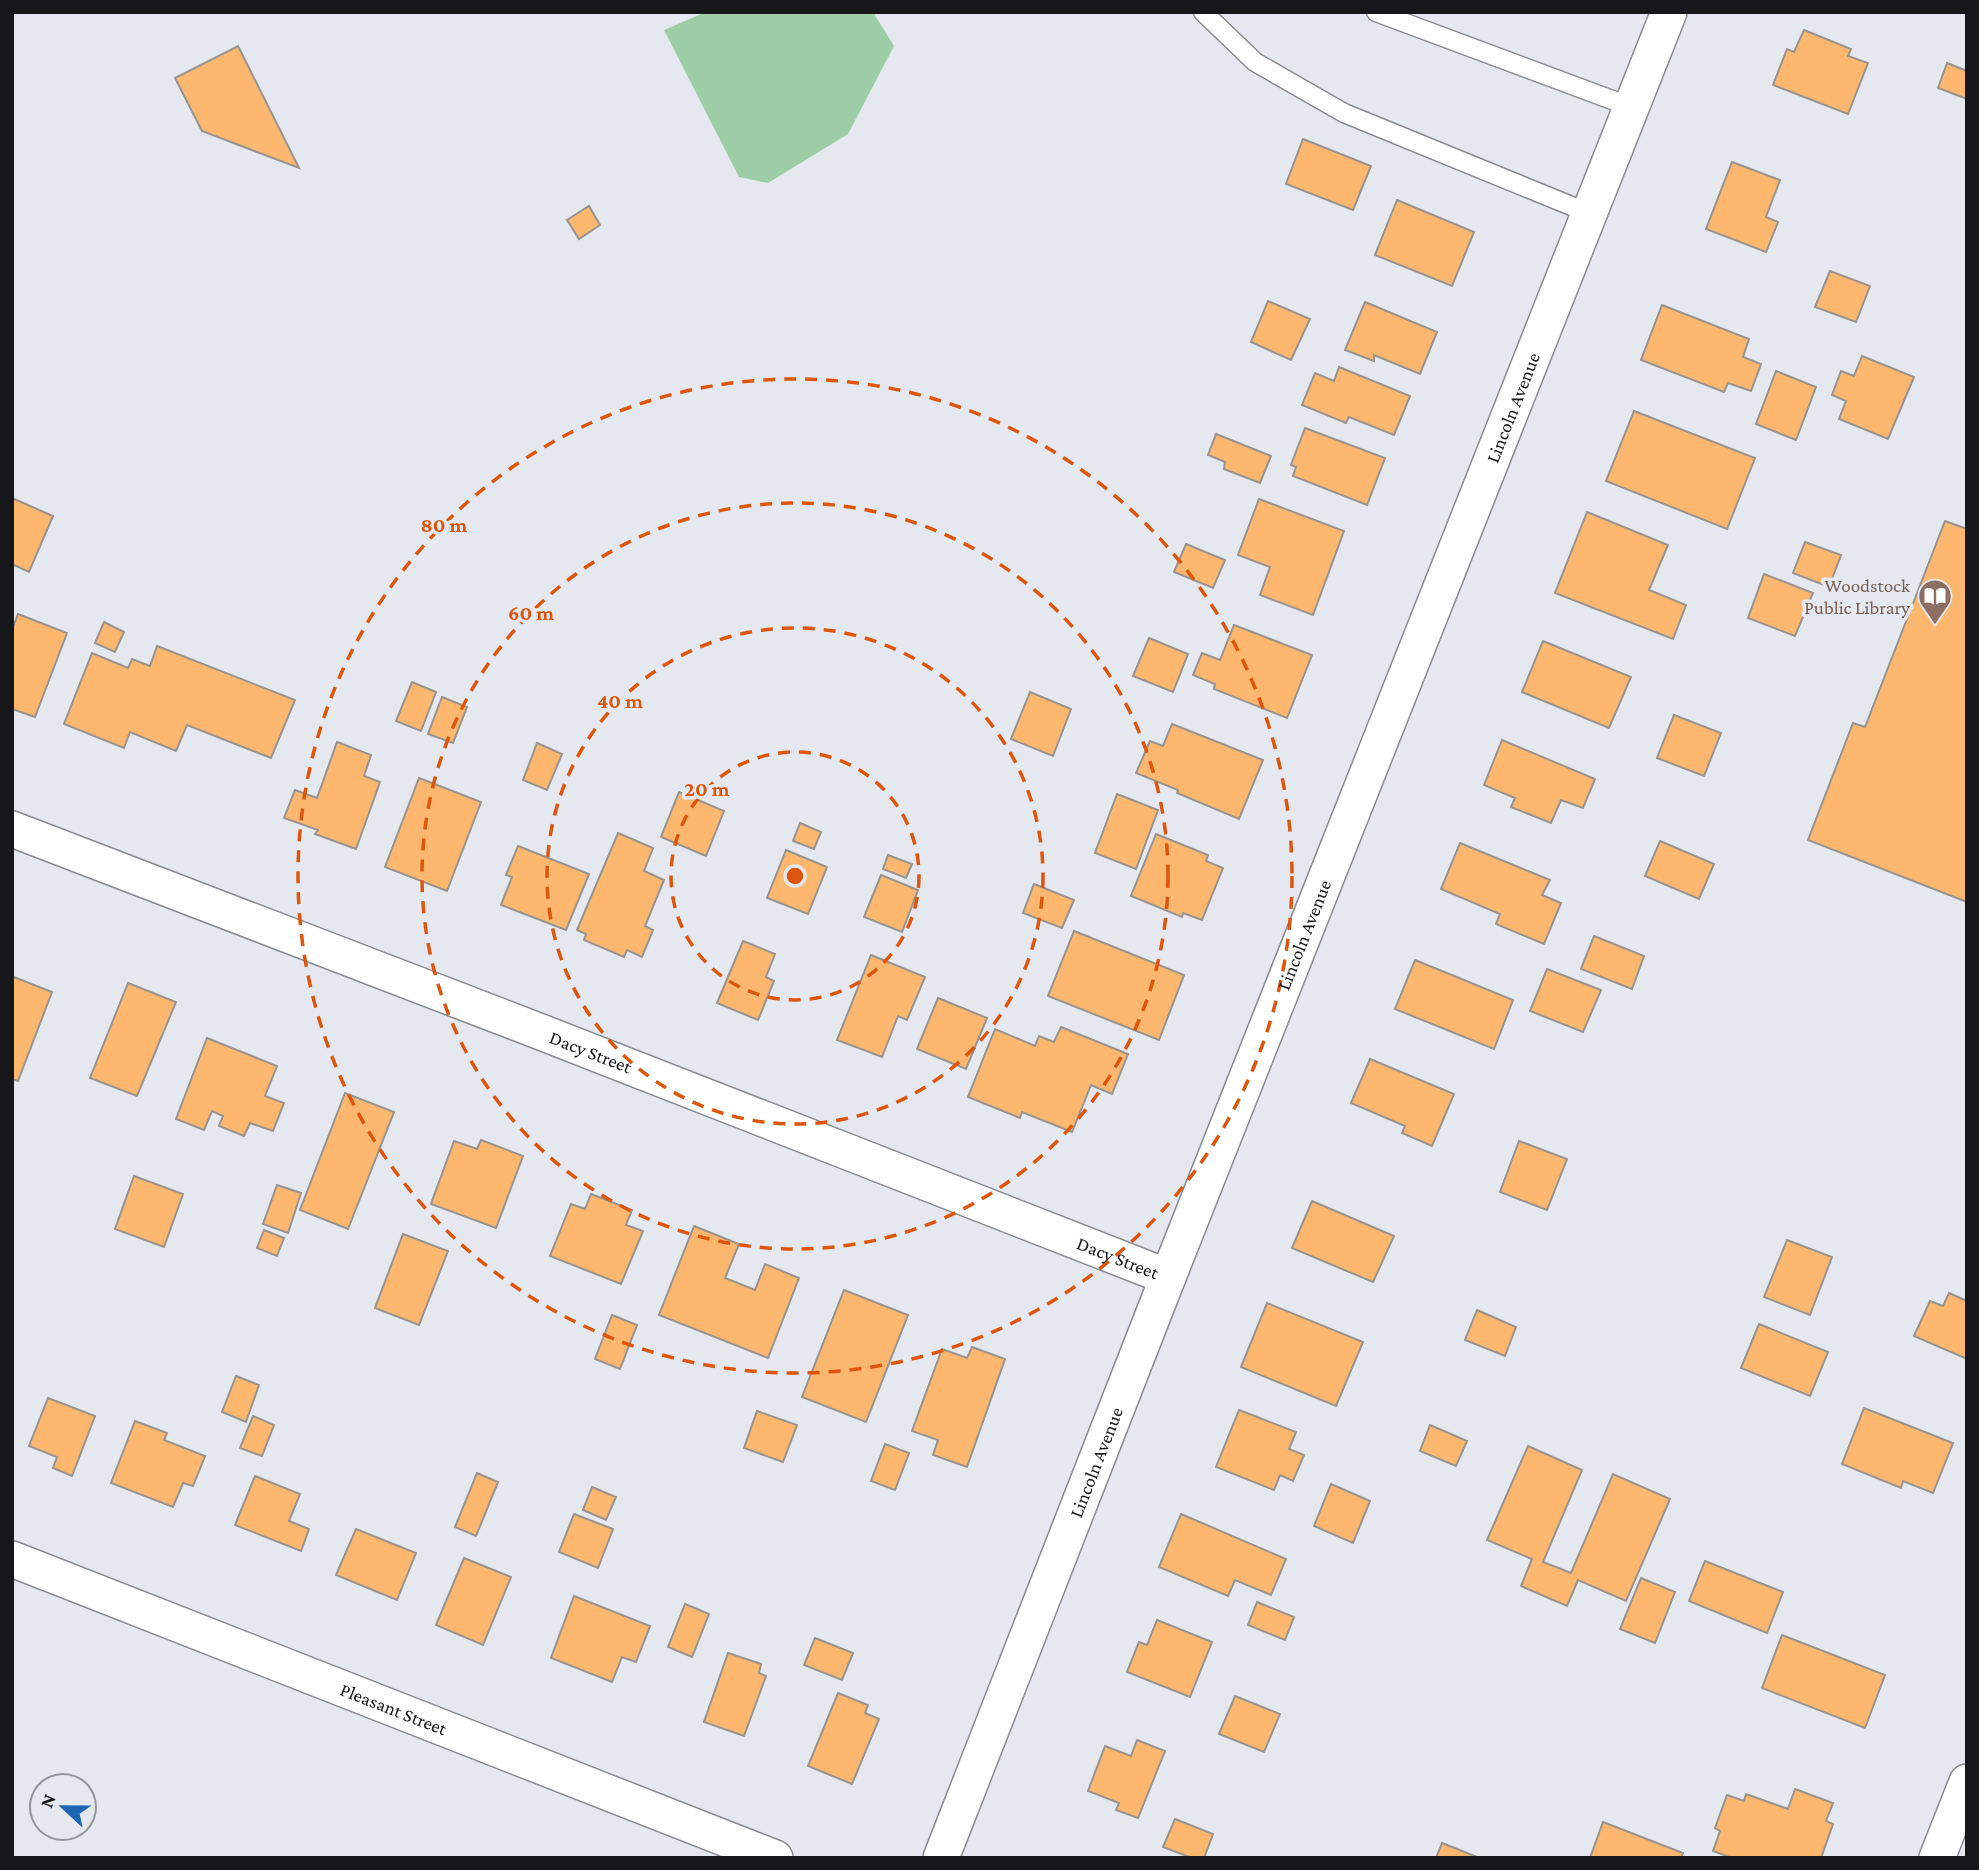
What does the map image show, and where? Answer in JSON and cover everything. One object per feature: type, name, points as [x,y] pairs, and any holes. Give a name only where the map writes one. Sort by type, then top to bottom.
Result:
[{"type":"street","name":"Lincoln Avenue","points":[[941,1858],[1669,12]]},
{"type":"street","name":"Dacy Street","points":[[12,829],[1168,1277]]},
{"type":"street","name":"Pleasant Street","points":[[12,1559],[775,1858]]},
{"type":"street","points":[[1937,1858],[1967,1782]]},
{"type":"lane","points":[[1203,12],[1255,62],[1344,113],[1591,214]]},
{"type":"lane","points":[[1377,12],[1631,107]]},
{"type":"green space","points":[[706,12],[873,12],[894,46],[848,134],[768,183],[739,177],[664,30]]},
{"type":"building","points":[[1804,30],[1851,49],[1848,56],[1868,63],[1848,114],[1773,85],[1787,49],[1794,52]]},
{"type":"building","points":[[238,46],[299,168],[202,131],[175,78]]},
{"type":"building","points":[[1947,63],[1967,71],[1967,99],[1938,88]]},
{"type":"building","points":[[1303,139],[1371,166],[1353,210],[1286,184]]},
{"type":"building","points":[[1732,162],[1780,180],[1766,217],[1778,222],[1766,252],[1706,229]]},
{"type":"building","points":[[1397,200],[1474,232],[1452,286],[1375,255]]},
{"type":"building","points":[[589,206],[600,225],[579,239],[567,220]]},
{"type":"building","points":[[1830,271],[1870,286],[1856,322],[1815,307]]},
{"type":"building","points":[[1268,301],[1310,319],[1291,360],[1251,342]]},
{"type":"building","points":[[1365,302],[1437,332],[1420,374],[1374,355],[1374,361],[1345,350]]},
{"type":"building","points":[[1662,305],[1749,339],[1743,357],[1761,364],[1751,391],[1728,383],[1724,392],[1641,360]]},
{"type":"building","points":[[1862,356],[1914,377],[1888,439],[1839,419],[1846,401],[1832,395],[1841,371],[1854,376]]},
{"type":"building","points":[[1339,367],[1410,396],[1394,435],[1349,417],[1346,423],[1302,405],[1315,373],[1334,381]]},
{"type":"building","points":[[1776,371],[1816,387],[1796,440],[1756,424]]},
{"type":"building","points":[[1634,411],[1755,458],[1727,529],[1606,481]]},
{"type":"building","points":[[1305,428],[1385,458],[1367,505],[1293,476],[1296,467],[1291,465]]},
{"type":"building","points":[[1216,434],[1271,456],[1260,483],[1224,469],[1225,462],[1208,455]]},
{"type":"building","points":[[12,498],[53,516],[29,572],[12,564]]},
{"type":"building","points":[[1259,499],[1344,531],[1313,615],[1260,595],[1270,567],[1238,555]]},
{"type":"building","points":[[1587,512],[1668,545],[1649,590],[1686,605],[1673,639],[1555,593]]},
{"type":"building","name":"Woodstock Public Library","points":[[1945,521],[1967,529],[1967,902],[1808,840],[1853,723],[1865,727]]},
{"type":"building","points":[[1805,542],[1841,555],[1829,587],[1793,573]]},
{"type":"building","points":[[1186,544],[1225,560],[1213,588],[1174,572]]},
{"type":"building","points":[[1764,574],[1813,593],[1795,636],[1748,618]]},
{"type":"building","points":[[18,614],[67,633],[35,717],[12,709],[12,630]]},
{"type":"building","points":[[104,622],[124,632],[115,652],[95,643]]},
{"type":"building","points":[[1234,625],[1312,655],[1287,718],[1214,689],[1215,684],[1193,675],[1202,653],[1220,660]]},
{"type":"building","points":[[1149,638],[1188,654],[1173,692],[1133,676]]},
{"type":"building","points":[[1543,641],[1631,677],[1609,728],[1522,692]]},
{"type":"building","points":[[157,646],[295,700],[271,758],[187,725],[176,751],[130,732],[124,748],[64,724],[92,653],[128,668],[132,659],[150,666]]},
{"type":"building","points":[[412,682],[436,692],[421,731],[396,721]]},
{"type":"building","points":[[1030,692],[1071,709],[1053,756],[1011,739]]},
{"type":"building","points":[[442,697],[467,707],[453,743],[428,734]]},
{"type":"building","points":[[1674,715],[1721,733],[1704,776],[1657,758]]},
{"type":"building","points":[[1172,724],[1263,760],[1239,819],[1136,773],[1150,741],[1163,746]]},
{"type":"building","points":[[1502,740],[1595,779],[1583,808],[1561,800],[1551,823],[1511,807],[1515,798],[1484,785]]},
{"type":"building","points":[[337,742],[371,755],[364,776],[380,782],[356,849],[315,834],[318,830],[284,818],[295,790],[317,798]]},
{"type":"building","points":[[537,743],[562,754],[547,790],[523,780]]},
{"type":"building","points":[[419,778],[481,802],[447,891],[385,867]]},
{"type":"building","points":[[679,792],[724,811],[706,856],[661,837]]},
{"type":"building","points":[[1117,794],[1158,810],[1136,869],[1095,853]]},
{"type":"building","points":[[800,823],[821,832],[814,849],[793,841]]},
{"type":"building","points":[[618,833],[653,848],[644,871],[664,880],[645,926],[653,930],[642,957],[627,950],[624,957],[584,940],[586,934],[577,930]]},
{"type":"building","points":[[1156,834],[1208,855],[1206,861],[1223,868],[1202,920],[1183,913],[1182,917],[1131,896]]},
{"type":"building","points":[[1660,841],[1714,864],[1699,899],[1645,876]]},
{"type":"building","points":[[1460,843],[1550,880],[1542,895],[1561,903],[1544,944],[1496,924],[1500,914],[1441,889]]},
{"type":"building","points":[[518,846],[589,874],[566,930],[501,905],[512,877],[506,875]]},
{"type":"building","points":[[786,850],[827,867],[808,914],[767,898]]},
{"type":"building","points":[[888,855],[912,864],[906,878],[883,869]]},
{"type":"building","points":[[881,875],[918,890],[902,932],[864,917]]},
{"type":"building","points":[[1034,884],[1074,900],[1062,928],[1023,913]]},
{"type":"building","points":[[1074,931],[1184,975],[1159,1040],[1048,996]]},
{"type":"building","points":[[1594,936],[1644,956],[1632,989],[1581,969]]},
{"type":"building","points":[[743,941],[775,954],[766,977],[774,981],[758,1020],[717,1003]]},
{"type":"building","points":[[871,955],[925,977],[907,1020],[898,1016],[882,1057],[837,1040]]},
{"type":"building","points":[[1415,960],[1513,1000],[1494,1049],[1395,1009]]},
{"type":"building","points":[[1547,969],[1601,990],[1583,1032],[1530,1011]]},
{"type":"building","points":[[14,977],[52,992],[18,1081],[12,1079]]},
{"type":"building","points":[[128,983],[176,1002],[137,1096],[90,1078]]},
{"type":"building","points":[[938,998],[987,1018],[966,1069],[917,1049]]},
{"type":"building","points":[[1061,1027],[1128,1054],[1112,1094],[1091,1085],[1072,1132],[1022,1112],[1020,1118],[968,1097],[995,1029],[1035,1046],[1039,1036],[1054,1042]]},
{"type":"building","points":[[207,1038],[277,1066],[265,1096],[284,1103],[273,1131],[250,1123],[244,1136],[219,1126],[223,1116],[212,1111],[204,1130],[176,1119]]},
{"type":"building","points":[[1370,1059],[1454,1094],[1432,1146],[1402,1133],[1405,1126],[1351,1103]]},
{"type":"building","points":[[345,1093],[394,1112],[348,1229],[300,1210]]},
{"type":"building","points":[[481,1140],[523,1156],[496,1228],[431,1204],[454,1141],[477,1149]]},
{"type":"building","points":[[1519,1141],[1567,1159],[1547,1210],[1500,1192]]},
{"type":"building","points":[[134,1176],[183,1194],[164,1247],[115,1229]]},
{"type":"building","points":[[277,1185],[301,1193],[288,1233],[263,1224]]},
{"type":"building","points":[[591,1194],[632,1210],[626,1225],[643,1231],[621,1284],[550,1256],[571,1204],[585,1209]]},
{"type":"building","points":[[1312,1201],[1394,1236],[1373,1282],[1292,1248]]},
{"type":"building","points":[[694,1226],[739,1244],[725,1278],[755,1290],[765,1264],[799,1278],[768,1358],[659,1315]]},
{"type":"building","points":[[264,1230],[284,1238],[277,1256],[257,1248]]},
{"type":"building","points":[[403,1234],[448,1251],[419,1325],[375,1308]]},
{"type":"building","points":[[1787,1240],[1832,1257],[1810,1315],[1764,1297]]},
{"type":"building","points":[[844,1290],[908,1315],[866,1422],[802,1397]]},
{"type":"building","points":[[1949,1293],[1967,1301],[1967,1359],[1914,1336],[1930,1301],[1943,1306]]},
{"type":"building","points":[[1267,1303],[1363,1342],[1336,1406],[1241,1367]]},
{"type":"building","points":[[1477,1310],[1516,1327],[1505,1356],[1465,1340]]},
{"type":"building","points":[[612,1315],[637,1325],[620,1369],[595,1359]]},
{"type":"building","points":[[1759,1324],[1828,1352],[1810,1396],[1741,1368]]},
{"type":"building","points":[[972,1347],[1005,1359],[967,1467],[933,1455],[938,1440],[912,1431],[942,1349],[967,1358]]},
{"type":"building","points":[[236,1376],[259,1385],[246,1422],[222,1412]]},
{"type":"building","points":[[48,1398],[95,1416],[72,1476],[53,1468],[57,1457],[29,1446]]},
{"type":"building","points":[[1864,1408],[1953,1443],[1933,1493],[1903,1481],[1901,1488],[1842,1464]]},
{"type":"building","points":[[1239,1410],[1296,1432],[1289,1449],[1304,1455],[1293,1481],[1280,1475],[1274,1490],[1216,1467]]},
{"type":"building","points":[[757,1411],[797,1425],[783,1462],[744,1448]]},
{"type":"building","points":[[253,1416],[274,1425],[262,1456],[240,1448]]},
{"type":"building","points":[[135,1421],[167,1433],[164,1440],[205,1456],[193,1486],[183,1483],[173,1507],[111,1483]]},
{"type":"building","points":[[1430,1425],[1467,1441],[1456,1466],[1420,1451]]},
{"type":"building","points":[[885,1444],[909,1453],[895,1490],[871,1481]]},
{"type":"building","points":[[1528,1446],[1582,1470],[1543,1562],[1571,1573],[1613,1474],[1670,1499],[1626,1601],[1578,1580],[1567,1606],[1521,1586],[1532,1559],[1487,1540]]},
{"type":"building","points":[[477,1473],[498,1482],[476,1536],[455,1527]]},
{"type":"building","points":[[255,1476],[300,1494],[289,1521],[309,1529],[301,1551],[235,1525]]},
{"type":"building","points":[[1331,1484],[1370,1501],[1353,1543],[1314,1526]]},
{"type":"building","points":[[592,1487],[616,1497],[606,1520],[583,1510]]},
{"type":"building","points":[[574,1514],[613,1529],[598,1568],[559,1552]]},
{"type":"building","points":[[1181,1514],[1286,1559],[1271,1595],[1235,1580],[1228,1596],[1159,1567]]},
{"type":"building","points":[[356,1529],[416,1553],[397,1600],[336,1575]]},
{"type":"building","points":[[464,1558],[511,1577],[483,1645],[436,1625]]},
{"type":"building","points":[[1705,1561],[1783,1592],[1767,1633],[1689,1601]]},
{"type":"building","points":[[1641,1578],[1675,1592],[1655,1643],[1620,1629]]},
{"type":"building","points":[[574,1596],[650,1626],[636,1662],[622,1657],[612,1682],[551,1658]]},
{"type":"building","points":[[1257,1602],[1294,1617],[1285,1640],[1248,1625]]},
{"type":"building","points":[[685,1604],[709,1614],[692,1657],[668,1647]]},
{"type":"building","points":[[1157,1620],[1212,1642],[1190,1697],[1127,1672],[1139,1642],[1147,1645]]},
{"type":"building","points":[[1782,1635],[1885,1675],[1865,1728],[1762,1688]]},
{"type":"building","points":[[815,1638],[853,1653],[842,1680],[804,1665]]},
{"type":"building","points":[[728,1653],[761,1664],[759,1673],[766,1676],[744,1736],[704,1722]]},
{"type":"building","points":[[838,1693],[868,1705],[865,1713],[879,1719],[852,1784],[808,1766]]},
{"type":"building","points":[[1235,1696],[1280,1714],[1264,1752],[1219,1734]]},
{"type":"building","points":[[1137,1740],[1165,1751],[1138,1818],[1116,1810],[1119,1803],[1088,1791],[1105,1746],[1131,1756]]},
{"type":"building","points":[[1795,1789],[1833,1803],[1826,1821],[1833,1824],[1821,1858],[1732,1858],[1713,1851],[1720,1831],[1715,1828],[1727,1795],[1744,1801],[1746,1794],[1788,1809]]},
{"type":"building","points":[[1175,1819],[1213,1834],[1204,1858],[1192,1858],[1163,1847]]},
{"type":"building","points":[[1603,1822],[1683,1853],[1681,1858],[1590,1858]]},
{"type":"building","points":[[1442,1843],[1477,1857],[1477,1858],[1436,1858]]},
{"type":"place","name":"Woodstock Public Library","points":[[1935,626]]}]
